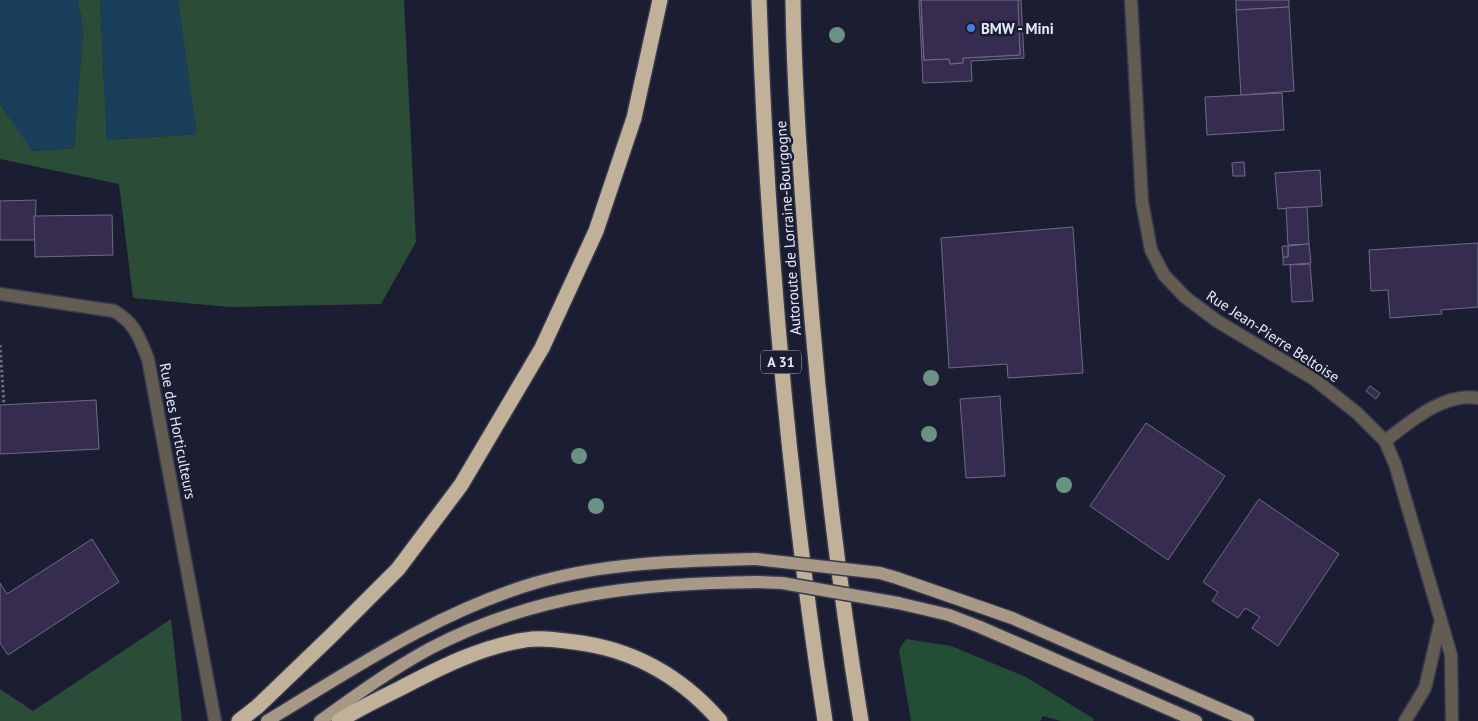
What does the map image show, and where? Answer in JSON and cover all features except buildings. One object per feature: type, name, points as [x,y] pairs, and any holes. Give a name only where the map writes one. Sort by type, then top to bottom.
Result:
[{"type":"highway","points":[[239,721],[257,707],[398,569],[461,485],[542,348],[596,231],[634,118],[660,0]]},
{"type":"highway","name":"Autoroute de Lorraine-Bourgogne","points":[[759,0],[764,144],[775,305],[798,542],[825,721]]},
{"type":"highway","name":"Autoroute de Lorraine-Bourgogne","points":[[793,0],[801,171],[817,380],[836,555],[861,721]]},
{"type":"highway","points":[[339,721],[424,676],[472,654],[502,644],[528,639],[602,645],[628,653],[656,667],[684,685],[720,721]]},
{"type":"main road","points":[[267,721],[416,632],[505,593],[536,583],[604,569],[687,561],[756,558],[880,573],[897,578],[1012,618],[1248,721]]},
{"type":"main road","points":[[320,721],[382,677],[432,648],[486,623],[525,610],[567,598],[649,585],[758,582],[782,583],[898,603],[965,621],[1196,721]]},
{"type":"street","name":"Rue Jean-Pierre Beltoise","points":[[1131,0],[1142,202],[1151,250],[1164,275],[1185,297],[1217,321],[1314,379],[1357,413],[1385,441],[1395,464],[1440,624],[1451,655],[1452,721]]},
{"type":"street","name":"Rue des Horticulteurs","points":[[0,294],[114,311],[128,319],[140,338],[148,359],[215,721]]},
{"type":"street","points":[[1385,441],[1407,424],[1440,404],[1467,396],[1478,398]]},
{"type":"street","name":"Rue Jean-Pierre Beltoise","points":[[1405,721],[1425,688],[1440,624]]},
{"type":"path","points":[[0,345],[4,405]]},
{"type":"green space","points":[[78,0],[100,0],[107,140],[196,134],[178,0],[404,0],[416,242],[381,304],[229,307],[133,298],[119,184],[0,159],[0,104],[33,151],[74,148],[83,30]]},
{"type":"green space","points":[[171,619],[182,721],[0,721],[0,689],[33,711]]},
{"type":"green space","points":[[906,639],[951,646],[1026,677],[1094,719],[1093,721],[1061,721],[1043,716],[1040,721],[911,721],[899,650]]},
{"type":"water","points":[[0,0],[78,0],[83,30],[74,148],[32,151],[0,104]]},
{"type":"water","points":[[100,0],[178,0],[197,134],[107,140]]},
{"type":"place","name":"BMW - Mini","points":[[971,28]]}]
